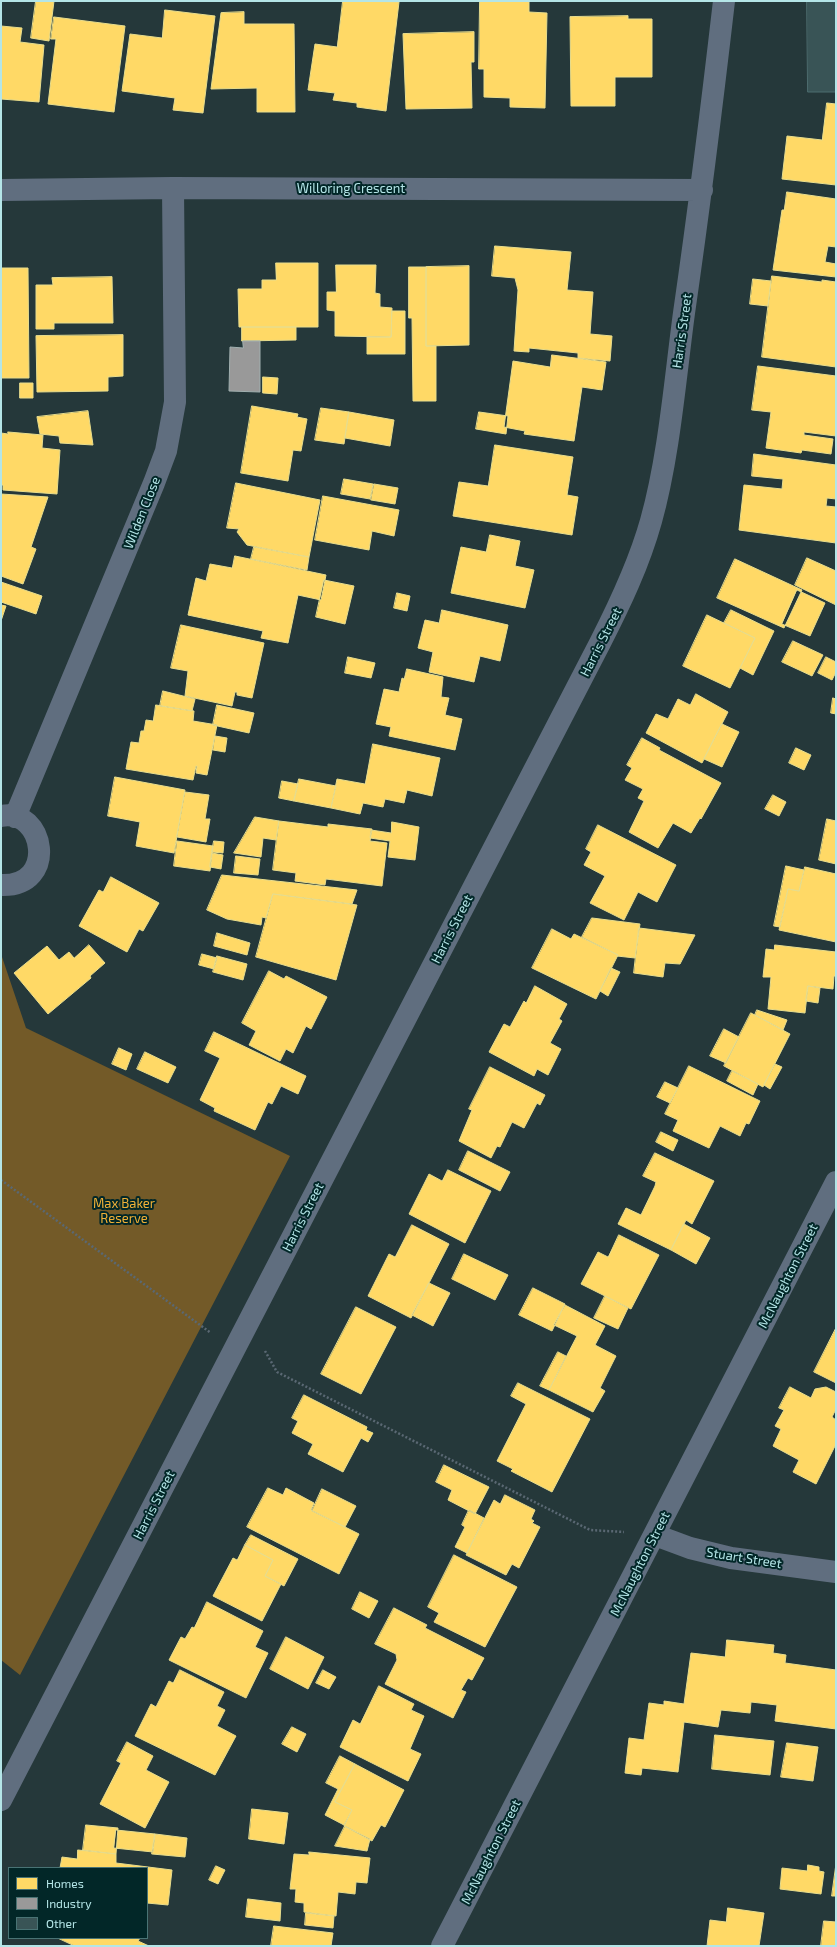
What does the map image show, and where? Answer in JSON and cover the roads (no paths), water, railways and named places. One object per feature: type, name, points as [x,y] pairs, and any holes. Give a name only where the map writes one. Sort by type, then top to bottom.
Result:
[{"type":"street","name":"Harris Street","points":[[1,1800],[623,598],[640,556],[651,520],[664,458],[702,190],[724,1]]},
{"type":"street","name":"Willoring Crescent","points":[[1,190],[173,188],[702,190]]},
{"type":"street","name":"Wilden Close","points":[[1,886],[9,886],[21,882],[30,875],[37,865],[40,854],[39,842],[34,831],[26,823],[8,817],[154,483],[166,451],[172,424],[176,381],[173,188]]},
{"type":"street","name":"McNaughton Street","points":[[442,1946],[836,1182]]},
{"type":"street","name":"Stuart Street","points":[[655,1535],[690,1548],[731,1558],[836,1572]]},
{"type":"park label","name":"Max Baker Reserve","points":[[124,1212]]}]
